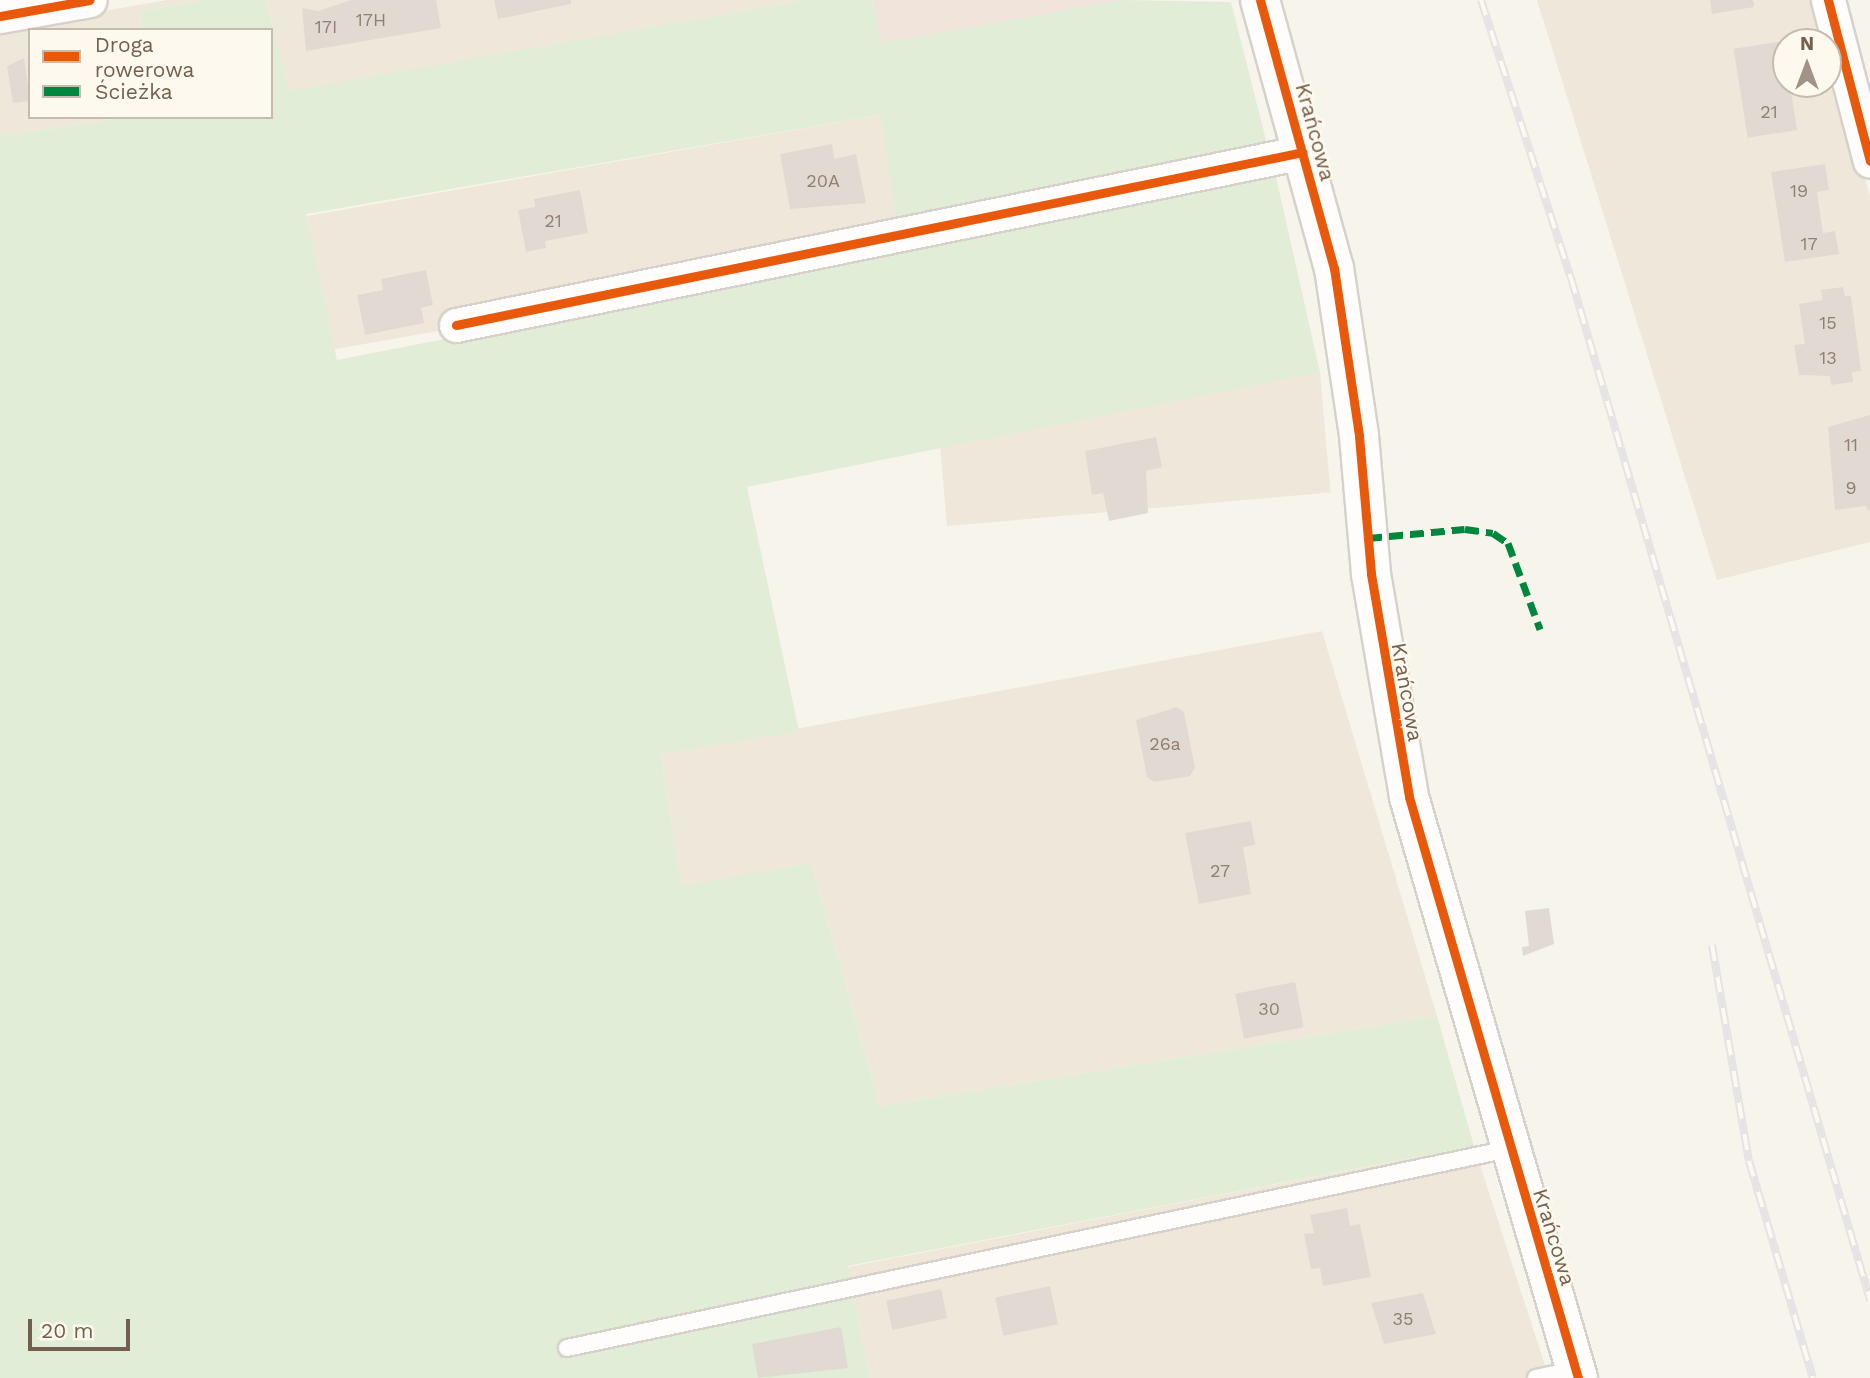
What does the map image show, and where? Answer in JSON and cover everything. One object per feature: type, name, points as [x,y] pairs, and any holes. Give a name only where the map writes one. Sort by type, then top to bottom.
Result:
[{"type":"street","points":[[0,16],[90,0]]},
{"type":"street","name":"Krańcowa","points":[[1260,0],[1303,152],[1348,347],[1371,574],[1409,797],[1509,1149],[1577,1374]]},
{"type":"street","points":[[1828,0],[1870,161]]},
{"type":"street","points":[[456,325],[1303,152]]},
{"type":"lane","points":[[567,1348],[1509,1149]]},
{"type":"lane","points":[[1536,1378],[1577,1374]]},
{"type":"shaded area","points":[[167,0],[204,0],[140,11],[143,28],[28,28],[28,119],[115,119],[0,136],[0,29]]},
{"type":"shaded area","points":[[266,0],[803,0],[289,92]]},
{"type":"shaded area","points":[[872,0],[1123,0],[881,44]]},
{"type":"shaded area","points":[[1537,0],[1816,0],[1823,28],[1772,28],[1772,98],[1842,98],[1842,95],[1870,197],[1870,542],[1717,580]]},
{"type":"shaded area","points":[[880,115],[904,249],[330,350],[307,216]]},
{"type":"shaded area","points":[[1320,372],[1331,493],[947,526],[936,406]]},
{"type":"shaded area","points":[[1322,631],[1437,1016],[880,1106],[811,863],[681,887],[661,754]]},
{"type":"shaded area","points":[[1474,1146],[1549,1378],[870,1378],[848,1267]]},
{"type":"green space","points":[[204,0],[266,0],[289,91],[803,0],[872,0],[881,43],[1123,0],[1231,2],[1268,148],[896,217],[880,115],[306,214],[337,360],[1276,177],[1320,372],[747,487],[799,731],[661,754],[681,886],[811,863],[880,1106],[1437,1016],[1474,1146],[848,1266],[870,1378],[0,1378],[0,136],[115,119],[273,119],[273,28],[143,28],[140,11]]},
{"type":"building","points":[[351,0],[436,0],[441,28],[306,51],[302,8],[318,11]]},
{"type":"building","points":[[494,0],[571,0],[571,4],[498,19]]},
{"type":"building","points":[[1710,0],[1753,0],[1754,7],[1712,14]]},
{"type":"building","points":[[1772,43],[1772,98],[1792,98],[1797,130],[1748,138],[1734,49]]},
{"type":"building","points":[[24,58],[28,101],[13,103],[7,66]]},
{"type":"building","points":[[832,144],[834,159],[856,154],[866,203],[790,209],[780,154]]},
{"type":"building","points":[[1825,164],[1829,190],[1817,192],[1823,233],[1835,231],[1839,254],[1785,262],[1771,172]]},
{"type":"building","points":[[580,190],[588,233],[545,241],[546,248],[526,252],[518,210],[535,207],[534,199]]},
{"type":"building","points":[[426,270],[433,305],[421,308],[424,323],[365,335],[357,295],[383,290],[381,279]]},
{"type":"building","points":[[1843,287],[1845,296],[1851,296],[1861,371],[1852,372],[1853,382],[1831,385],[1830,376],[1799,375],[1794,345],[1805,344],[1799,304],[1823,300],[1821,290]]},
{"type":"building","points":[[1870,415],[1870,512],[1865,506],[1835,510],[1828,427]]},
{"type":"building","points":[[1156,437],[1162,467],[1146,471],[1148,513],[1109,521],[1103,493],[1092,495],[1085,451]]},
{"type":"building","points":[[1177,707],[1184,712],[1195,768],[1190,776],[1154,782],[1147,777],[1136,720]]},
{"type":"building","points":[[1251,821],[1255,845],[1243,847],[1251,894],[1199,904],[1185,833]]},
{"type":"building","points":[[1549,908],[1554,944],[1523,956],[1522,947],[1529,946],[1525,911]]},
{"type":"building","points":[[1295,982],[1304,1027],[1244,1039],[1235,994]]},
{"type":"building","points":[[1347,1208],[1350,1226],[1360,1224],[1371,1277],[1323,1286],[1320,1268],[1311,1269],[1304,1234],[1314,1233],[1310,1215]]},
{"type":"building","points":[[1050,1286],[1058,1324],[1003,1336],[995,1298]]},
{"type":"building","points":[[941,1289],[947,1318],[892,1330],[886,1301]]},
{"type":"building","points":[[1423,1293],[1436,1334],[1384,1344],[1371,1303]]},
{"type":"building","points":[[841,1327],[848,1368],[758,1378],[752,1344]]},
{"type":"railway","points":[[1481,0],[1571,278],[1870,1300]]},
{"type":"railway","points":[[1712,945],[1749,1161],[1813,1378]]},
{"type":"marked path","points":[[1368,538],[1465,529],[1493,533],[1508,543],[1540,629]]},
{"type":"cycle path","points":[[0,16],[90,0]]},
{"type":"cycle path","points":[[1260,0],[1334,268],[1359,436],[1371,574],[1409,797],[1578,1378]]},
{"type":"cycle path","points":[[1828,0],[1870,161]]},
{"type":"cycle path","points":[[456,325],[1303,152]]}]
